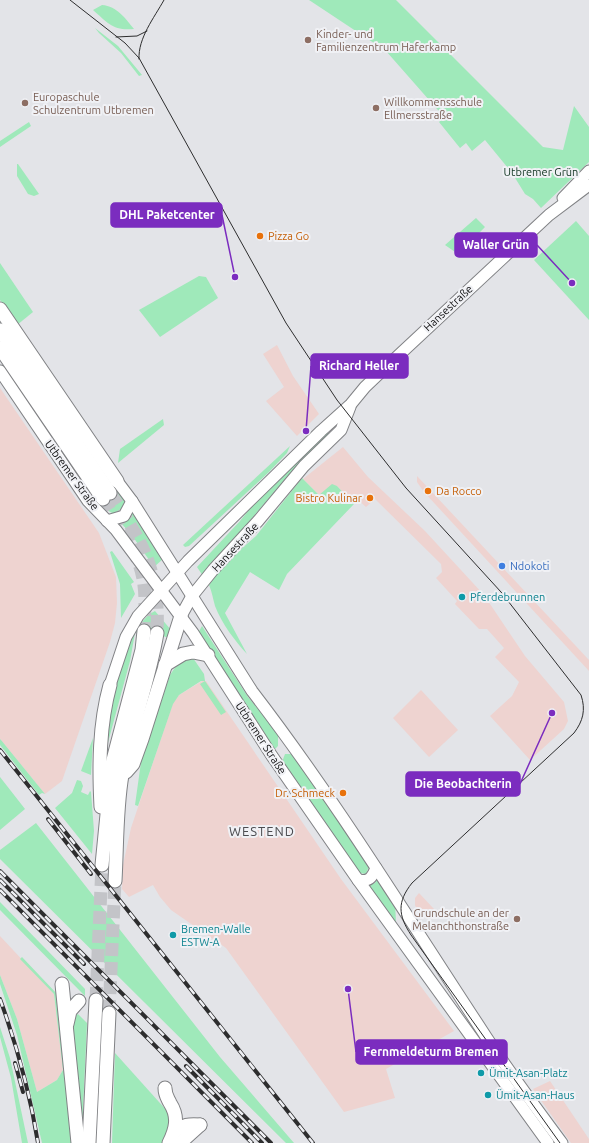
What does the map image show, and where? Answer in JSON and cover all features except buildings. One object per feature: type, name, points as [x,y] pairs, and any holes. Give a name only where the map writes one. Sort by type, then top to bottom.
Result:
[{"type":"highway","points":[[0,309],[117,481]]},
{"type":"highway","name":"Utbremer Straße","points":[[0,330],[107,496],[15,371],[0,348]]},
{"type":"highway","points":[[0,352],[15,371]]},
{"type":"highway","points":[[122,776],[133,764],[181,616]]},
{"type":"highway","points":[[110,685],[105,705],[101,733],[99,776],[102,860],[112,764],[142,650],[150,632],[153,655],[134,722],[122,776],[117,829],[116,881]]},
{"type":"highway","points":[[166,665],[183,654],[193,652],[208,654]]},
{"type":"highway","points":[[62,984],[78,1143]]},
{"type":"highway","points":[[89,1143],[96,1000]]},
{"type":"highway","points":[[67,1025],[70,1011],[80,1001]]},
{"type":"highway","points":[[103,1142],[109,1014]]},
{"type":"highway","points":[[166,1088],[165,1096],[176,1115],[175,1139]]},
{"type":"main road","name":"Hansestraße","points":[[110,685],[126,637],[138,616],[160,591],[312,440],[352,404],[365,387],[384,368],[548,215],[589,171]]},
{"type":"main road","name":"Hansestraße","points":[[548,215],[589,184]]},
{"type":"main road","name":"Utbremer Straße","points":[[0,371],[88,501],[127,545],[208,654],[272,756],[358,880],[548,1143]]},
{"type":"main road","name":"Hansestraße","points":[[181,616],[192,596],[213,570],[258,521],[304,466],[341,430],[352,404]]},
{"type":"main road","name":"Utbremer Straße","points":[[117,481],[132,501],[252,691],[274,719],[376,868],[480,1029],[562,1143]]},
{"type":"main road","points":[[107,521],[124,516],[132,501]]},
{"type":"main road","points":[[358,880],[369,880],[372,878],[376,868]]},
{"type":"shaded area","points":[[277,345],[293,376],[319,414],[297,436],[266,401],[284,387],[263,354]]},
{"type":"shaded area","points":[[0,388],[99,533],[116,577],[117,603],[115,623],[110,642],[62,781],[45,794],[0,739]]},
{"type":"shaded area","points":[[343,447],[368,477],[425,531],[484,595],[525,656],[564,702],[568,721],[564,729],[530,760],[490,716],[512,696],[519,682],[495,657],[504,648],[487,629],[479,629],[455,604],[457,601],[436,578],[442,572],[441,564],[375,499],[366,507],[358,500],[354,504],[337,486],[319,495],[303,479]]},
{"type":"shaded area","points":[[417,476],[589,660],[589,671],[424,492],[417,482]]},
{"type":"shaded area","points":[[202,681],[206,681],[341,879],[454,1031],[386,1069],[395,1098],[344,1112],[226,948],[171,910],[160,897],[153,885],[129,897],[122,889],[123,865],[131,828],[173,703],[179,695]]},
{"type":"shaded area","points":[[421,690],[458,730],[429,757],[393,718]]},
{"type":"shaded area","points":[[419,893],[434,909],[421,918],[415,905],[415,898]]},
{"type":"shaded area","points":[[0,936],[54,994],[63,1070],[57,1080],[37,1092],[17,1019],[0,975]]},
{"type":"shaded area","points":[[550,1081],[589,1139],[589,1143],[571,1143],[533,1089]]},
{"type":"green space","name":"Utbremer Grün","points":[[309,0],[396,0],[543,147],[563,150],[574,106],[589,127],[589,162],[541,208],[533,199],[525,194],[512,173],[485,140],[472,151],[466,143],[460,148],[439,122],[444,117],[386,51]]},
{"type":"green space","points":[[102,5],[117,10],[134,29],[121,29],[107,22],[93,10]]},
{"type":"green space","points":[[95,28],[118,46],[142,75],[139,76],[121,53]]},
{"type":"green space","points":[[29,122],[31,126],[0,147],[0,141]]},
{"type":"green space","points":[[17,164],[39,194],[34,196],[28,194],[17,176]]},
{"type":"green space","points":[[476,218],[485,227],[475,237],[473,235],[470,238],[472,241],[458,254],[445,245]]},
{"type":"green space","points":[[576,221],[589,236],[589,320],[534,260]]},
{"type":"green space","points":[[0,263],[33,312],[17,325],[0,300]]},
{"type":"green space","points":[[199,276],[206,277],[218,298],[160,337],[139,310]]},
{"type":"green space","points":[[163,419],[164,425],[118,463],[120,449]]},
{"type":"green space","points":[[327,432],[329,434],[275,491],[203,576],[197,567],[240,521],[257,500]]},
{"type":"green space","points":[[290,446],[287,453],[269,472],[189,546],[185,547],[183,545]]},
{"type":"green space","points":[[302,478],[319,495],[332,484],[337,486],[354,504],[287,574],[279,590],[250,572],[225,613],[247,654],[233,638],[221,619],[215,606],[209,585],[222,566],[256,536]]},
{"type":"green space","points":[[115,486],[125,502],[120,511],[114,514],[101,507],[95,501]]},
{"type":"green space","points":[[133,511],[163,559],[154,567],[131,534],[120,522]]},
{"type":"green space","points":[[112,551],[134,582],[131,584],[135,594],[121,618],[120,584],[110,552]]},
{"type":"green space","points":[[155,611],[171,630],[169,638],[148,630],[135,633],[147,617]]},
{"type":"green space","points":[[202,626],[248,697],[278,733],[278,746],[275,749],[198,633]]},
{"type":"green space","points":[[135,634],[130,661],[106,750],[108,714],[112,693],[126,652]]},
{"type":"green space","points":[[193,658],[204,674],[205,681],[201,681],[179,695],[173,704],[138,806],[135,805],[141,762],[170,675],[180,663]]},
{"type":"green space","points":[[205,681],[226,712],[221,715],[200,684]]},
{"type":"green space","points":[[93,738],[91,775],[81,771]]},
{"type":"green space","points":[[0,739],[45,794],[42,793],[39,795],[0,745]]},
{"type":"green space","points":[[285,754],[291,754],[302,768],[367,862],[369,866],[366,874],[360,873],[282,762]]},
{"type":"green space","points":[[0,777],[25,809],[0,830]]},
{"type":"green space","points":[[77,780],[81,781],[83,786],[81,792],[88,795],[90,791],[91,792],[94,831],[92,854],[55,808],[72,793]]},
{"type":"green space","points":[[36,823],[220,1057],[294,1143],[286,1143],[0,859],[0,850]]},
{"type":"green space","points":[[378,878],[395,904],[396,921],[394,922],[368,885],[375,883]]},
{"type":"green space","points":[[0,902],[85,989],[85,996],[0,910]]},
{"type":"green space","points":[[22,957],[58,995],[72,1143],[42,1143],[17,1035],[0,984],[0,975],[17,1019],[37,1092],[57,1080],[63,1070],[54,994],[20,959]]},
{"type":"green space","points":[[78,1014],[87,1023],[82,1131],[71,1027],[76,1015]]},
{"type":"green space","points":[[0,1027],[10,1058],[28,1143],[22,1143],[11,1078],[0,1037]]},
{"type":"green space","points":[[115,1053],[168,1112],[172,1120],[165,1143],[112,1143]]},
{"type":"tunnel","points":[[110,493],[132,528],[147,558],[156,592],[157,633]]},
{"type":"tunnel","points":[[103,499],[128,539],[142,572],[145,597],[144,631]]},
{"type":"tunnel","points":[[96,1000],[102,865]]},
{"type":"tunnel","points":[[109,1013],[115,881]]},
{"type":"tram line","points":[[70,0],[125,43],[139,58],[286,323],[337,400],[406,488],[501,592],[581,695],[583,700],[583,715],[580,724],[574,733],[412,883],[404,896],[401,909],[404,921],[411,935],[560,1143]]},
{"type":"tram line","points":[[139,59],[141,43],[151,21],[164,0]]},
{"type":"tram line","points":[[116,37],[137,36],[147,31]]},
{"type":"railway","points":[[0,750],[313,1143]]},
{"type":"railway","points":[[48,819],[91,874]]},
{"type":"railway","points":[[0,871],[271,1143]]},
{"type":"railway","points":[[0,880],[84,964]]},
{"type":"railway","points":[[0,890],[252,1143]]},
{"type":"railway","points":[[0,999],[22,1070],[38,1143]]},
{"type":"railway","points":[[15,1063],[23,1092]]},
{"type":"railway","points":[[186,1066],[262,1143]]},
{"type":"place","name":"Kinder- und Familienzentrum Haferkamp","points":[[308,40]]},
{"type":"place","name":"Europaschule Schulzentrum Utbremen","points":[[25,103]]},
{"type":"place","name":"Willkommensschule Ellmersstraße","points":[[376,108]]},
{"type":"place","name":"Pizza Go","points":[[260,236]]},
{"type":"place","name":"DHL Paketcenter","points":[[235,277]]},
{"type":"place","name":"Waller Grün","points":[[572,283]]},
{"type":"place","name":"Richard Heller","points":[[306,431]]},
{"type":"place","name":"Da Rocco","points":[[428,491]]},
{"type":"place","name":"Bistro Kulinar","points":[[370,498]]},
{"type":"place","name":"Ndokoti","points":[[502,566]]},
{"type":"place","name":"Pferdebrunnen","points":[[462,597]]},
{"type":"place","name":"Die Beobachterin","points":[[552,713]]},
{"type":"place","name":"Dr. Schmeck","points":[[343,793]]},
{"type":"place","name":"Grundschule an der Melanchthonstraße","points":[[517,919]]},
{"type":"place","name":"Bremen-Walle ESTW-A","points":[[173,935]]},
{"type":"place","name":"Fernmeldeturm Bremen","points":[[348,989]]},
{"type":"place","name":"Ümit-Asan-Platz","points":[[481,1073]]},
{"type":"place","name":"Ümit-Asan-Haus","points":[[488,1095]]},
{"type":"district","name":"WESTEND","points":[[262,831]]}]
